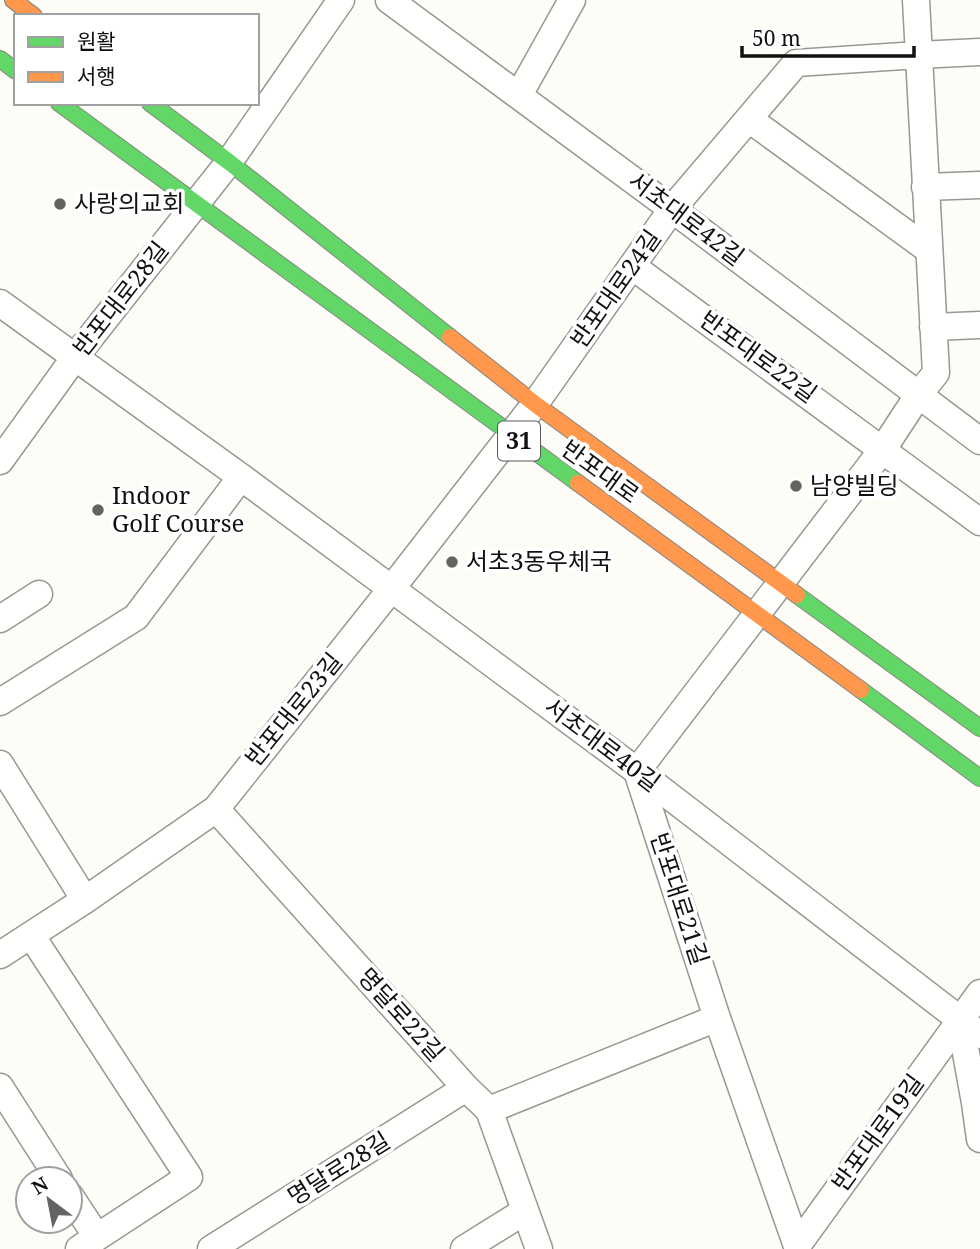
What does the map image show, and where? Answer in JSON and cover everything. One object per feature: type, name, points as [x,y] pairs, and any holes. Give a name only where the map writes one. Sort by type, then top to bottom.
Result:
[{"type":"main road","points":[[13,0],[31,14]]},
{"type":"main road","name":"반포대로","points":[[62,105],[980,778]]},
{"type":"main road","name":"반포대로","points":[[153,105],[229,162],[535,404],[980,728]]},
{"type":"street","name":"반포대로28길","points":[[0,461],[75,357],[229,162],[341,0]]},
{"type":"street","name":"서초대로42길","points":[[389,0],[980,441]]},
{"type":"street","points":[[519,96],[572,0]]},
{"type":"street","points":[[637,771],[883,449],[936,373],[916,0]]},
{"type":"street","name":"반포대로24길","points":[[510,435],[535,404],[672,209],[796,63],[980,52]]},
{"type":"street","points":[[749,119],[929,250]]},
{"type":"street","points":[[925,187],[980,185]]},
{"type":"street","name":"반포대로22길","points":[[632,266],[980,522]]},
{"type":"street","name":"서초대로40길","points":[[0,303],[392,588],[637,771],[970,1027]]},
{"type":"street","points":[[933,327],[980,326]]},
{"type":"street","name":"반포대로23길","points":[[0,955],[85,900],[216,808],[510,435]]},
{"type":"street","points":[[0,702],[136,617],[241,477]]},
{"type":"street","points":[[0,619],[39,594]]},
{"type":"street","points":[[0,764],[85,900]]},
{"type":"street","name":"반포대로21길","points":[[637,771],[717,1018],[798,1248]]},
{"type":"street","name":"명달로22길","points":[[216,808],[466,1088],[489,1110],[538,1249]]},
{"type":"street","points":[[31,934],[188,1177],[88,1243]]},
{"type":"street","name":"반포대로19길","points":[[798,1248],[970,1027],[980,993]]},
{"type":"street","points":[[489,1110],[717,1018]]},
{"type":"street","points":[[970,1027],[980,1139]]},
{"type":"street","points":[[0,1087],[50,1165]]},
{"type":"street","name":"명달로28길","points":[[211,1249],[466,1088]]},
{"type":"street","points":[[464,1249],[525,1211]]},
{"type":"traffic: fast","points":[[0,59],[14,70]]},
{"type":"traffic: fast","points":[[62,105],[578,483]]},
{"type":"traffic: fast","points":[[153,105],[450,337]]},
{"type":"traffic: fast","points":[[797,595],[980,728]]},
{"type":"traffic: fast","points":[[861,690],[980,778]]},
{"type":"traffic: slow","points":[[13,0],[31,14]]},
{"type":"traffic: slow","points":[[450,337],[535,404],[797,595]]},
{"type":"traffic: slow","points":[[578,483],[861,690]]},
{"type":"place","name":"사랑의교회","points":[[60,204]]},
{"type":"place","name":"남양빌딩","points":[[796,486]]},
{"type":"place","name":"Indoor Golf Course","points":[[98,510]]},
{"type":"place","name":"서초3동우체국","points":[[452,562]]}]
